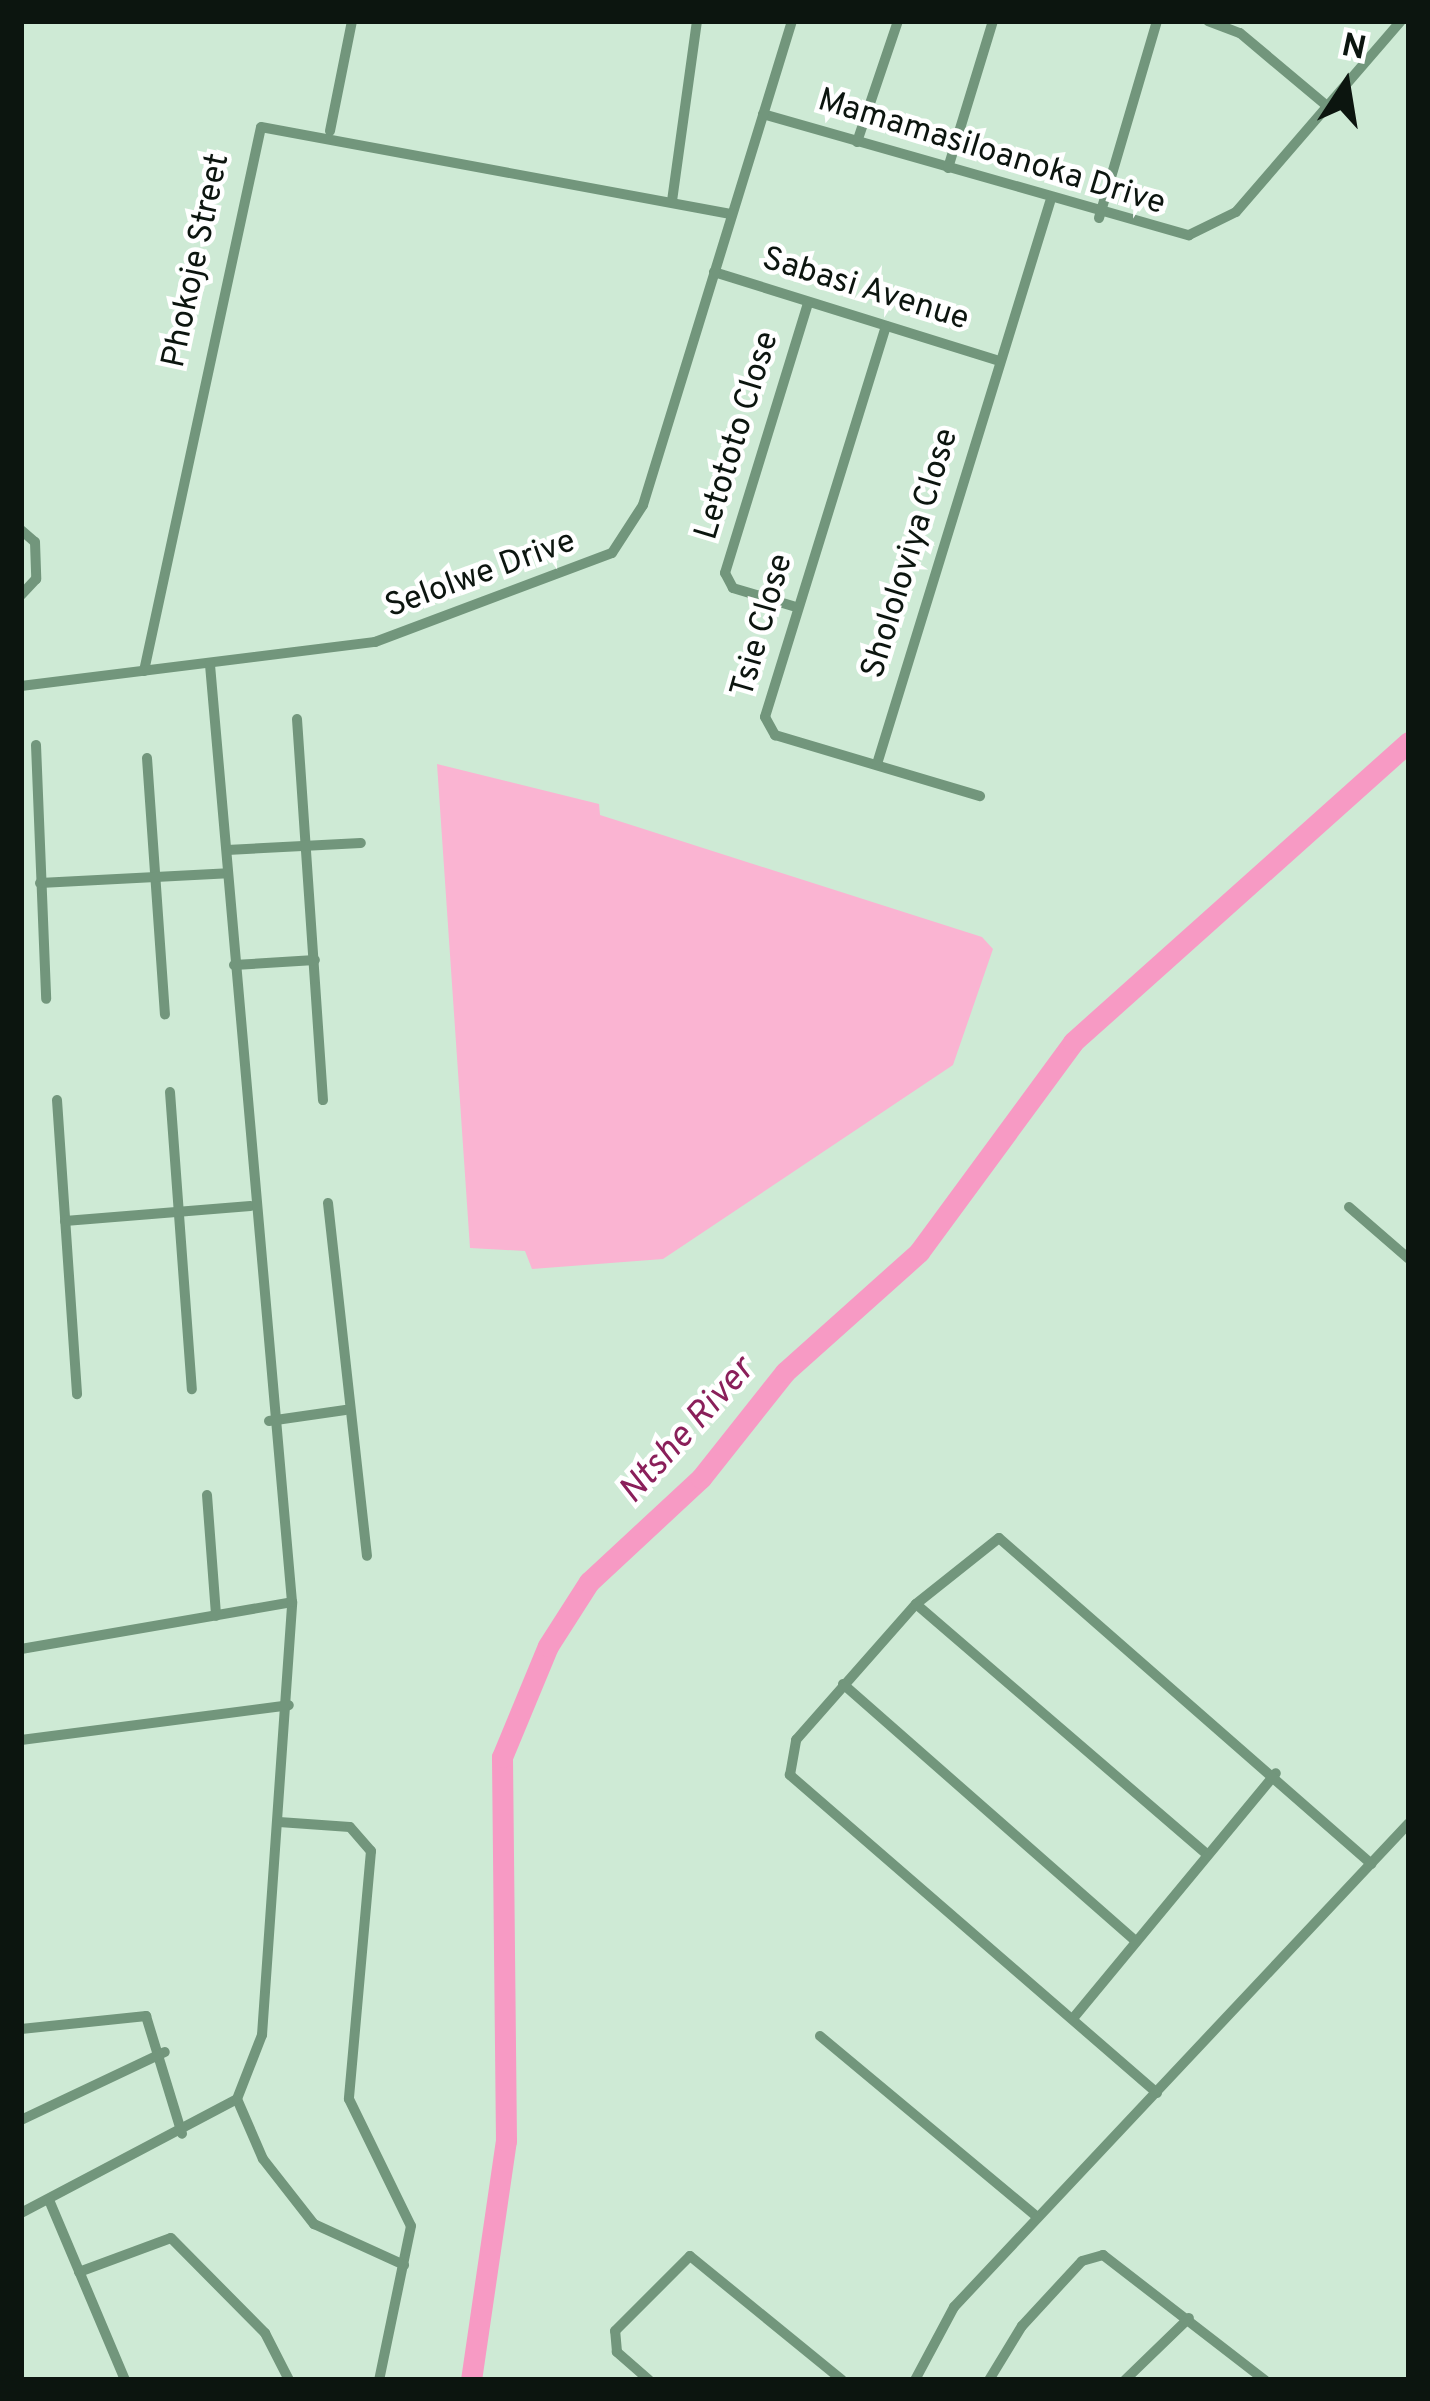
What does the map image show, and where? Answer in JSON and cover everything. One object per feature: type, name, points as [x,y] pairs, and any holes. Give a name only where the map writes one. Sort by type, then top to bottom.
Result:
[{"type":"street","points":[[330,131],[352,21]]},
{"type":"street","points":[[672,201],[697,21]]},
{"type":"street","name":"Selolwe Drive","points":[[21,686],[375,642],[612,554],[643,505],[792,21]]},
{"type":"street","points":[[857,142],[898,21]]},
{"type":"street","points":[[948,168],[993,21]]},
{"type":"street","points":[[1099,218],[1157,21]]},
{"type":"street","points":[[1208,21],[1240,33],[1328,106]]},
{"type":"street","name":"Mamamasiloanoka Drive","points":[[763,113],[1170,236],[1206,230],[1328,106],[1401,21]]},
{"type":"street","name":"Phokoje Street","points":[[143,671],[251,138],[274,122],[732,214]]},
{"type":"street","name":"Shololoviya Close","points":[[877,764],[1050,202]]},
{"type":"street","name":"Sabasi Avenue","points":[[714,272],[999,361]]},
{"type":"street","name":"Letototo Close","points":[[796,607],[733,588],[724,573],[808,304]]},
{"type":"street","name":"Tsie Close","points":[[886,326],[796,607],[767,727],[980,796]]},
{"type":"street","points":[[21,530],[35,542],[37,579],[21,595]]},
{"type":"street","points":[[21,2213],[182,2134],[237,2099],[262,2035],[289,1705],[292,1602],[269,1421],[250,1206],[210,664]]},
{"type":"street","points":[[297,719],[323,1100]]},
{"type":"street","points":[[35,745],[46,999]]},
{"type":"street","points":[[147,758],[165,1014]]},
{"type":"street","points":[[226,850],[361,843]]},
{"type":"street","points":[[40,883],[228,873]]},
{"type":"street","points":[[234,965],[315,959]]},
{"type":"street","points":[[170,1092],[192,1389]]},
{"type":"street","points":[[57,1100],[77,1394]]},
{"type":"street","points":[[328,1203],[345,1410],[367,1556]]},
{"type":"street","points":[[64,1221],[250,1206]]},
{"type":"street","points":[[1349,1207],[1409,1258]]},
{"type":"street","points":[[269,1421],[345,1410]]},
{"type":"street","points":[[207,1495],[216,1616]]},
{"type":"street","points":[[1157,2092],[1075,2016],[796,1785],[789,1751],[916,1604],[999,1538],[1276,1773],[1372,1864]]},
{"type":"street","points":[[21,1649],[292,1602]]},
{"type":"street","points":[[916,1604],[1206,1852]]},
{"type":"street","points":[[843,1684],[1133,1939]]},
{"type":"street","points":[[21,1740],[289,1705]]},
{"type":"street","points":[[1075,2016],[1133,1939],[1276,1773]]},
{"type":"street","points":[[279,1822],[350,1827],[371,1851],[349,2099],[409,2212],[404,2265],[380,2380]]},
{"type":"street","points":[[915,2380],[954,2307],[1409,1822]]},
{"type":"street","points":[[21,2030],[146,2016],[165,2052],[182,2134]]},
{"type":"street","points":[[820,2036],[1037,2217]]},
{"type":"street","points":[[21,2120],[165,2052]]},
{"type":"street","points":[[237,2099],[262,2159],[314,2224],[404,2265]]},
{"type":"street","points":[[49,2200],[124,2380]]},
{"type":"street","points":[[79,2272],[171,2238],[265,2332],[289,2380]]},
{"type":"street","points":[[649,2380],[617,2351],[615,2331],[690,2255],[842,2380]]},
{"type":"street","points":[[989,2380],[1022,2326],[1094,2256],[1124,2263],[1264,2380]]},
{"type":"street","points":[[1125,2380],[1189,2318]]},
{"type":"shaded area","points":[[437,764],[599,804],[600,815],[982,937],[993,949],[953,1065],[663,1259],[532,1269],[525,1251],[470,1248]]},
{"type":"waterway","name":"Ntshe River","points":[[471,2380],[506,2141],[502,1757],[548,1646],[589,1582],[701,1478],[785,1372],[919,1252],[1073,1042],[1409,742]]}]
